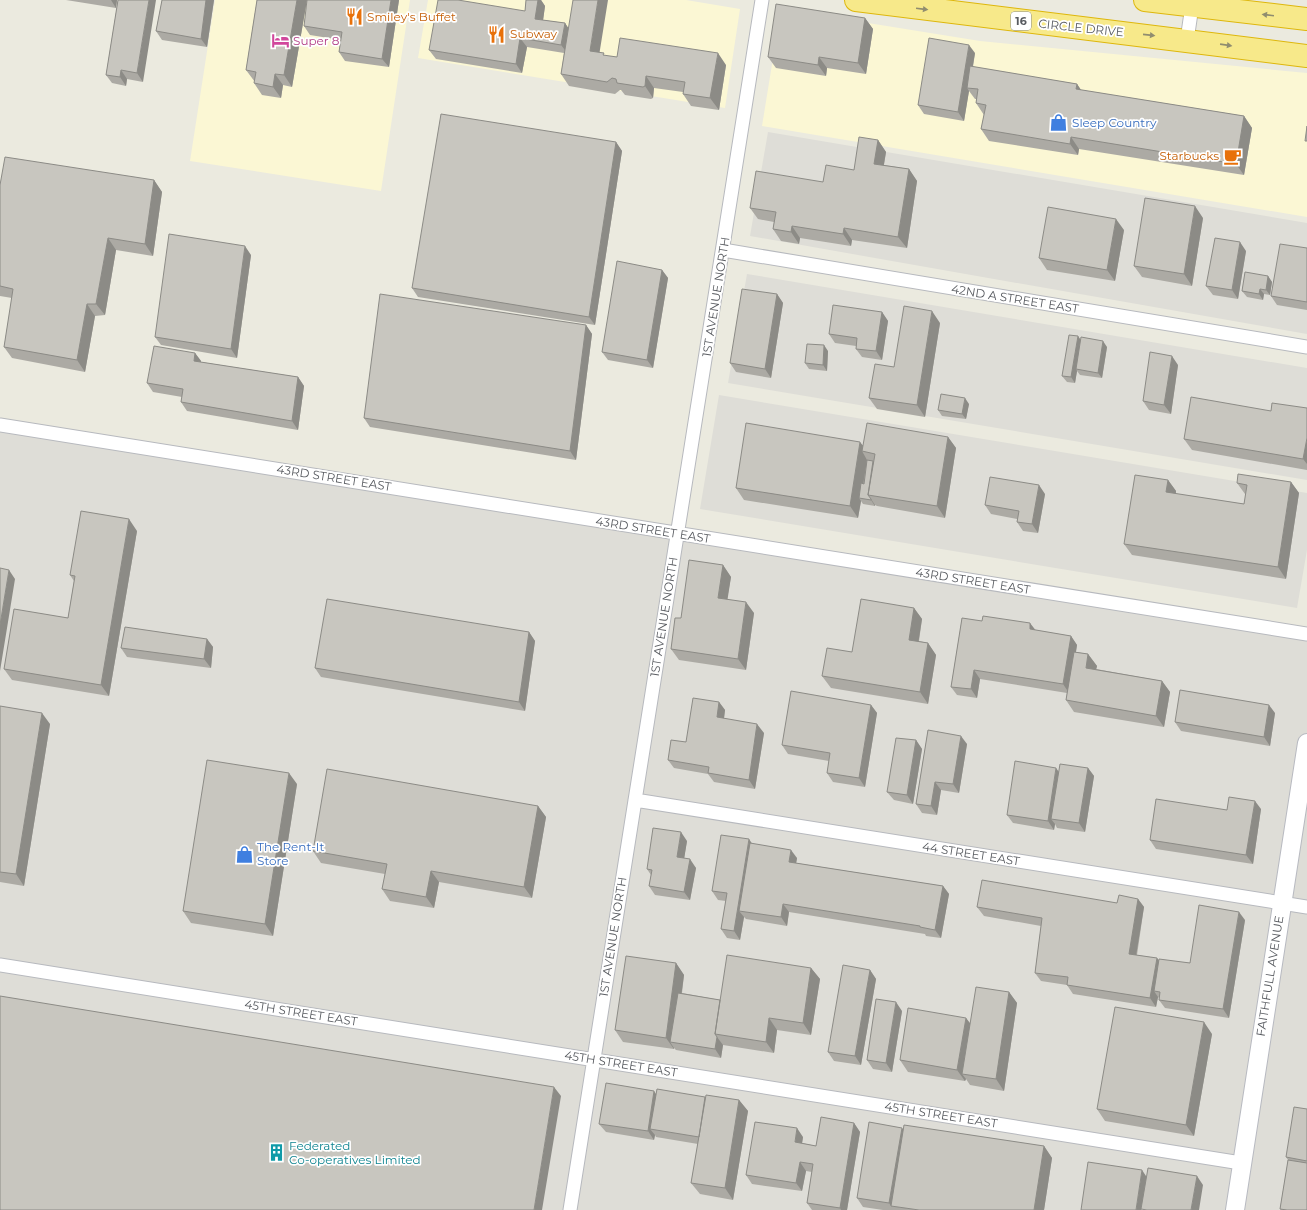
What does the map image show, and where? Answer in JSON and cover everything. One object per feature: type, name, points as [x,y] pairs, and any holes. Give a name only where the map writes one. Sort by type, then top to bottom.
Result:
[{"type":"highway","name":"CIRCLE DRIVE","points":[[856,0],[1307,56]]},
{"type":"highway","points":[[1145,0],[1192,3],[1307,19]]},
{"type":"street","name":"1ST AVENUE NORTH","points":[[570,1210],[762,0]]},
{"type":"street","points":[[1187,40],[1192,3]]},
{"type":"street","name":"42ND A STREET EAST","points":[[723,250],[1307,348]]},
{"type":"street","name":"43RD STREET EAST","points":[[0,425],[1307,634]]},
{"type":"street","name":"FAITHFULL AVENUE","points":[[1235,1210],[1241,1163],[1307,743]]},
{"type":"street","name":"44 STREET EAST","points":[[635,800],[1307,907]]},
{"type":"street","name":"45TH STREET EAST","points":[[0,965],[1241,1163]]},
{"type":"shaded area","points":[[215,0],[410,0],[381,191],[190,161]]},
{"type":"shaded area","points":[[428,0],[686,0],[740,9],[725,108],[418,58]]},
{"type":"shaded area","points":[[781,9],[980,41],[1307,73],[1307,217],[762,126]]},
{"type":"shaded area","points":[[768,132],[1307,223],[1307,334],[750,236]]},
{"type":"shaded area","points":[[747,274],[1307,368],[1307,480],[728,383]]},
{"type":"shaded area","points":[[719,395],[1307,493],[1307,550],[1297,608],[700,509]]},
{"type":"shaded area","points":[[0,425],[1307,634],[1307,1210],[0,1210]]},
{"type":"building","points":[[118,0],[149,0],[137,73],[121,70],[120,77],[106,75]]},
{"type":"building","points":[[162,0],[206,0],[201,39],[156,31]]},
{"type":"building","name":"Super 8","points":[[257,0],[297,0],[284,75],[275,74],[273,87],[254,83],[256,72],[246,70]]},
{"type":"building","name":"Smiley's Buffet","points":[[307,0],[391,0],[382,59],[339,52],[342,32],[304,26]]},
{"type":"building","points":[[438,0],[458,0],[525,11],[526,0],[538,0],[535,19],[565,23],[561,45],[520,38],[516,64],[429,50]]},
{"type":"building","points":[[573,0],[598,0],[590,51],[617,57],[620,38],[718,53],[710,98],[683,94],[685,82],[646,76],[645,86],[643,87],[617,83],[616,79],[612,78],[607,82],[561,74]]},
{"type":"building","points":[[776,4],[865,18],[858,63],[819,57],[818,65],[768,57]]},
{"type":"building","points":[[929,38],[969,45],[958,112],[918,105]]},
{"type":"building","points":[[970,66],[1077,84],[1076,89],[1244,116],[1236,164],[1071,137],[1070,144],[981,129],[986,105],[976,103],[978,89],[967,88]]},
{"type":"building","points":[[441,114],[616,142],[589,317],[412,288]]},
{"type":"building","points":[[1307,126],[1307,141],[1305,141]]},
{"type":"building","points":[[859,137],[878,140],[874,164],[909,169],[898,237],[844,228],[843,234],[792,226],[791,232],[773,229],[776,212],[750,208],[756,171],[823,182],[826,165],[854,170]]},
{"type":"building","points":[[5,157],[154,180],[145,244],[108,238],[96,304],[87,304],[77,360],[4,347],[13,289],[0,286],[0,185]]},
{"type":"building","points":[[1145,198],[1195,206],[1184,274],[1134,266]]},
{"type":"building","points":[[1048,207],[1116,219],[1107,270],[1039,258]]},
{"type":"building","points":[[169,234],[245,246],[231,349],[155,337]]},
{"type":"building","points":[[1215,238],[1240,242],[1232,290],[1206,286]]},
{"type":"building","points":[[1280,244],[1307,248],[1307,302],[1271,296]]},
{"type":"building","points":[[617,261],[662,270],[647,360],[602,352]]},
{"type":"building","points":[[1245,272],[1268,276],[1266,290],[1260,289],[1259,294],[1242,291]]},
{"type":"building","points":[[742,289],[777,294],[765,369],[730,363]]},
{"type":"building","points":[[380,294],[586,325],[570,451],[364,418]]},
{"type":"building","points":[[833,305],[882,312],[876,351],[856,349],[857,338],[829,334]]},
{"type":"building","points":[[904,306],[932,311],[917,405],[869,398],[875,364],[894,367]]},
{"type":"building","points":[[1069,335],[1078,336],[1071,377],[1062,376]]},
{"type":"building","points":[[1081,337],[1103,341],[1098,373],[1076,369]]},
{"type":"building","points":[[807,344],[824,345],[823,365],[805,363]]},
{"type":"building","points":[[154,346],[195,353],[194,361],[298,377],[292,421],[181,402],[183,389],[147,383]]},
{"type":"building","points":[[1150,352],[1172,356],[1164,405],[1143,401]]},
{"type":"building","points":[[941,394],[965,398],[962,414],[938,410]]},
{"type":"building","points":[[1191,397],[1271,411],[1272,403],[1307,408],[1307,438],[1303,459],[1184,439]]},
{"type":"building","points":[[746,423],[860,442],[850,506],[736,488]]},
{"type":"building","points":[[867,423],[948,437],[937,506],[868,495],[875,454],[862,451]]},
{"type":"building","points":[[867,460],[873,461],[868,495],[871,500],[859,498],[861,483],[864,484]]},
{"type":"building","points":[[1238,474],[1291,482],[1278,567],[1124,544],[1135,475],[1168,480],[1166,492],[1244,504],[1247,485],[1237,483]]},
{"type":"building","points":[[990,477],[1039,485],[1032,524],[1017,522],[1019,511],[985,505]]},
{"type":"building","points":[[81,511],[129,519],[101,685],[4,669],[14,609],[68,618],[75,576],[70,575]]},
{"type":"building","points":[[689,560],[723,565],[718,598],[746,602],[738,659],[671,649],[675,618],[681,618]]},
{"type":"building","points":[[0,568],[9,570],[0,625]]},
{"type":"building","points":[[327,599],[529,632],[519,702],[315,668]]},
{"type":"building","points":[[861,599],[914,608],[909,640],[928,643],[920,692],[822,676],[827,648],[852,652]]},
{"type":"building","points":[[983,616],[1030,623],[1030,629],[1071,636],[1063,684],[974,670],[971,689],[951,687],[962,618],[982,621]]},
{"type":"building","points":[[125,627],[207,639],[204,659],[121,648]]},
{"type":"building","points":[[1074,652],[1088,654],[1086,668],[1162,681],[1156,716],[1066,700]]},
{"type":"building","points":[[1180,690],[1269,705],[1264,737],[1175,722]]},
{"type":"building","points":[[791,691],[871,705],[859,778],[827,773],[830,753],[782,745]]},
{"type":"building","points":[[693,698],[719,702],[717,717],[757,724],[749,780],[708,773],[709,767],[668,760],[671,740],[686,742]]},
{"type":"building","points":[[0,706],[42,713],[16,874],[0,872]]},
{"type":"building","points":[[928,730],[961,736],[953,784],[935,782],[931,806],[916,804]]},
{"type":"building","points":[[896,738],[916,740],[907,795],[887,792]]},
{"type":"building","name":"The Rent-It Store","points":[[207,760],[289,773],[265,924],[183,911]]},
{"type":"building","points":[[1015,761],[1056,768],[1048,821],[1007,815]]},
{"type":"building","points":[[1060,764],[1088,768],[1079,823],[1051,819]]},
{"type":"building","points":[[327,769],[538,806],[524,887],[431,871],[426,897],[382,889],[387,864],[313,851]]},
{"type":"building","points":[[1229,797],[1255,801],[1246,855],[1150,840],[1156,799],[1227,810]]},
{"type":"building","points":[[653,828],[681,832],[677,857],[690,859],[684,892],[649,886],[652,870],[647,869]]},
{"type":"building","points":[[721,835],[749,839],[734,931],[721,929],[727,893],[712,891]]},
{"type":"building","points":[[750,843],[791,850],[789,862],[943,886],[935,930],[920,926],[783,904],[781,917],[739,911]]},
{"type":"building","points":[[982,880],[1117,903],[1119,895],[1138,899],[1129,954],[1157,958],[1150,998],[1067,985],[1068,977],[1035,973],[1042,918],[977,907]]},
{"type":"building","points":[[1199,905],[1239,912],[1223,1009],[1159,1000],[1160,992],[1154,991],[1159,959],[1190,963]]},
{"type":"building","points":[[727,955],[811,968],[803,1023],[769,1018],[766,1042],[715,1034]]},
{"type":"building","points":[[626,956],[676,963],[666,1038],[615,1030]]},
{"type":"building","points":[[843,965],[870,970],[855,1056],[828,1052]]},
{"type":"building","points":[[976,987],[1009,992],[996,1079],[962,1074]]},
{"type":"building","points":[[678,993],[720,1000],[715,1034],[717,1037],[715,1049],[670,1042]]},
{"type":"building","name":"Federated Co-operatives Limited","points":[[0,996],[554,1087],[534,1210],[0,1210]]},
{"type":"building","points":[[876,999],[896,1002],[886,1063],[867,1060]]},
{"type":"building","points":[[1115,1007],[1204,1022],[1186,1125],[1097,1109]]},
{"type":"building","points":[[908,1008],[966,1018],[957,1070],[900,1060]]},
{"type":"building","points":[[606,1083],[654,1091],[648,1131],[599,1124]]},
{"type":"building","points":[[657,1089],[705,1097],[699,1137],[650,1129]]},
{"type":"building","points":[[706,1095],[739,1100],[725,1188],[691,1183]]},
{"type":"building","points":[[1294,1107],[1307,1109],[1307,1161],[1286,1157]]},
{"type":"building","points":[[821,1117],[854,1123],[840,1208],[807,1203],[813,1164],[800,1162],[796,1183],[746,1175],[755,1122],[797,1128],[795,1142],[816,1146]]},
{"type":"building","points":[[869,1122],[902,1128],[889,1203],[857,1198]]},
{"type":"building","points":[[904,1125],[1044,1146],[1034,1210],[919,1210],[891,1206]]},
{"type":"building","points":[[1288,1160],[1307,1163],[1307,1210],[1280,1209]]},
{"type":"building","points":[[1088,1162],[1142,1170],[1136,1210],[1081,1210]]},
{"type":"building","points":[[1148,1168],[1197,1176],[1191,1210],[1141,1209]]},
{"type":"place","name":"Smiley's Buffet","points":[[354,17]]},
{"type":"place","name":"Subway","points":[[497,34]]},
{"type":"place","name":"Super 8","points":[[280,41]]},
{"type":"place","name":"Sleep Country","points":[[1059,123]]},
{"type":"place","name":"Starbucks","points":[[1232,156]]},
{"type":"place","name":"The Rent-It Store","points":[[244,854]]},
{"type":"place","name":"Federated Co-operatives Limited","points":[[276,1153]]}]
